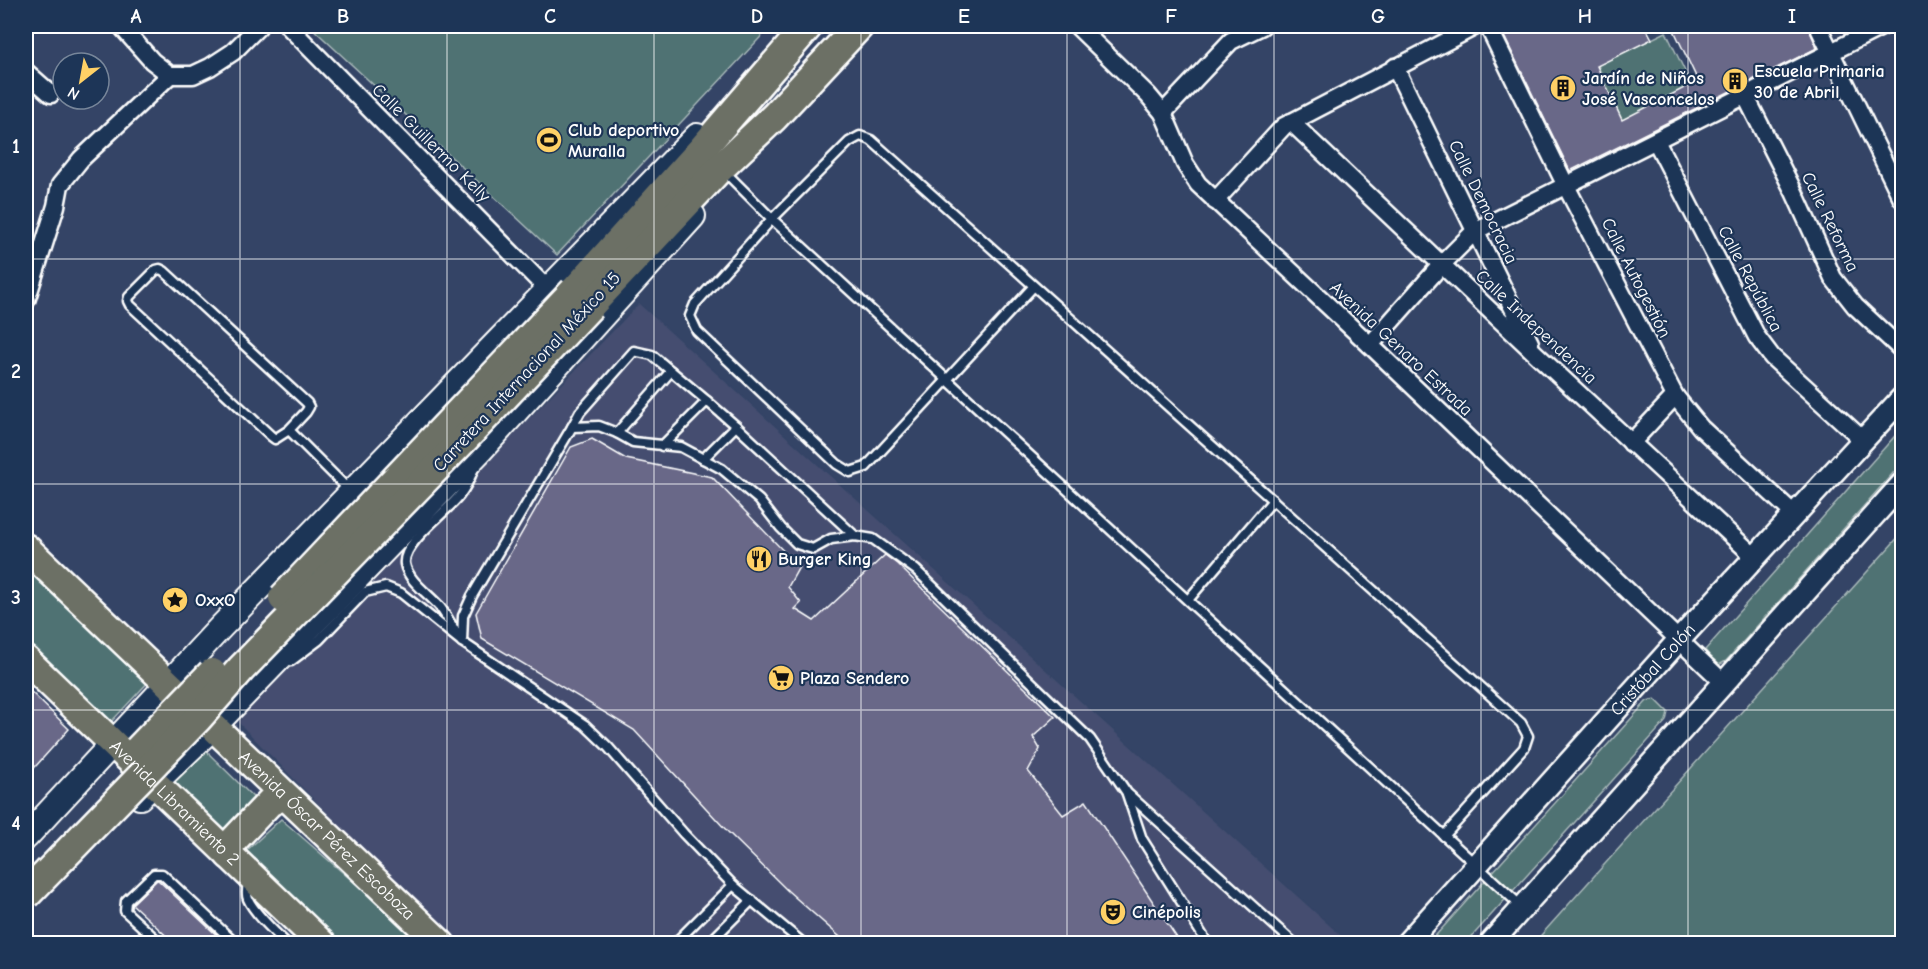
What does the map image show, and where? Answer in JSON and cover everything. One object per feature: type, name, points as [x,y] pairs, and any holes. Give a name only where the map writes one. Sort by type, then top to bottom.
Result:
[{"type":"highway","name":"Carretera Internacional México 15","points":[[190,709],[570,295],[701,150],[808,26]]},
{"type":"highway","name":"Carretera Internacional México 15","points":[[570,295],[718,170],[774,117],[859,26]]},
{"type":"highway","points":[[26,869],[190,709]]},
{"type":"highway","points":[[26,895],[190,709]]},
{"type":"main road","points":[[26,837],[114,744],[190,709],[248,690],[479,452],[747,156],[774,117]]},
{"type":"main road","points":[[26,911],[154,784],[190,709],[220,628],[351,492],[570,295]]},
{"type":"main road","points":[[26,548],[190,709]]},
{"type":"main road","points":[[220,628],[216,654],[226,669],[246,675],[267,671]]},
{"type":"main road","name":"Avenida Libramiento 2","points":[[26,660],[322,944]]},
{"type":"main road","name":"Avenida Óscar Pérez Escoboza","points":[[190,709],[441,944]]},
{"type":"main road","points":[[229,855],[230,845],[234,840],[270,802],[284,796]]},
{"type":"street","points":[[121,26],[152,61],[170,75],[193,75],[210,67],[233,52],[259,26]]},
{"type":"street","name":"Calle Guillermo Kelly","points":[[288,26],[570,295]]},
{"type":"street","name":"Avenida Genaro Estrada","points":[[1077,26],[1163,113],[1185,164],[1198,184],[1723,682]]},
{"type":"street","points":[[1163,113],[1231,41],[1262,26]]},
{"type":"street","points":[[1215,201],[1284,126],[1476,26]]},
{"type":"street","name":"Calle Autogestión","points":[[1488,26],[1566,186],[1675,396],[1701,428],[1795,515]]},
{"type":"street","points":[[1818,26],[1902,199]]},
{"type":"street","points":[[1370,345],[1442,264],[1475,231],[1883,26]]},
{"type":"street","name":"Calle Democracia","points":[[1395,67],[1536,354]]},
{"type":"street","points":[[26,72],[51,94]]},
{"type":"street","points":[[26,301],[56,206],[60,185],[81,159],[170,75]]},
{"type":"street","name":"Calle Reforma","points":[[1744,95],[1794,192],[1833,278],[1855,306],[1902,350]]},
{"type":"street","name":"Calle Independencia","points":[[1291,122],[1756,558]]},
{"type":"street","name":"Calle República","points":[[1656,141],[1757,337],[1772,357],[1863,440]]},
{"type":"street","points":[[1631,442],[1675,396]]},
{"type":"street","name":"Cristóbal Colón","points":[[1406,944],[1678,640],[1902,398]]},
{"type":"street","points":[[1490,944],[1902,484]]},
{"type":"lane","points":[[1034,286],[866,467],[850,472],[837,464],[697,331],[690,316],[695,304],[772,219],[849,142],[860,136],[871,140],[1273,500],[1521,723],[1528,736],[1524,748],[1444,836]]},
{"type":"lane","points":[[729,176],[772,219],[1522,908]]},
{"type":"lane","points":[[156,270],[164,271],[307,403],[309,407],[306,412],[290,430],[280,438],[275,439],[271,436],[129,305],[129,297],[156,270]]},
{"type":"lane","points":[[462,642],[463,616],[472,596],[580,412],[634,351],[652,355],[707,401],[855,536]]},
{"type":"lane","points":[[617,433],[671,371]]},
{"type":"lane","points":[[662,446],[707,401]]},
{"type":"lane","points":[[572,427],[599,426],[633,442],[681,447],[722,469],[759,500],[797,544],[813,549],[831,539],[855,536],[873,539],[916,570],[1090,739],[1127,793],[1295,944]]},
{"type":"lane","points":[[703,459],[736,426]]},
{"type":"lane","points":[[290,430],[351,492]]},
{"type":"lane","points":[[462,642],[440,608],[412,578],[405,563],[408,551],[419,536],[458,498],[470,481],[479,452]]},
{"type":"lane","points":[[1188,600],[1273,500]]},
{"type":"lane","points":[[248,690],[283,668],[319,640],[365,592],[386,587],[401,593],[462,642],[585,725],[608,747],[684,834],[733,885],[804,944]]},
{"type":"lane","points":[[1127,793],[1142,839],[1208,944]]},
{"type":"lane","points":[[160,944],[125,911],[126,901],[154,874],[162,874],[236,944]]},
{"type":"lane","points":[[250,876],[246,890],[248,899],[286,944]]},
{"type":"lane","points":[[674,944],[733,885]]},
{"type":"lane","points":[[708,944],[752,900]]},
{"type":"shaded area","points":[[639,304],[1349,943],[455,943],[238,722]]},
{"type":"green space","name":"Club deportivo Muralla","points":[[310,26],[771,26],[557,255]]},
{"type":"green space","points":[[1666,32],[1706,115],[1637,150],[1603,81],[1598,65]]},
{"type":"green space","points":[[1902,428],[1902,463],[1726,661],[1717,666],[1705,650]]},
{"type":"green space","points":[[1902,533],[1902,943],[1534,943]]},
{"type":"green space","points":[[26,565],[152,678],[110,723],[26,643]]},
{"type":"green space","points":[[1655,699],[1668,712],[1666,721],[1466,943],[1428,944],[1647,701]]},
{"type":"green space","points":[[205,750],[258,802],[220,840],[169,788]]},
{"type":"green space","points":[[281,819],[424,943],[341,943],[244,853]]},
{"type":"building","points":[[1499,26],[1645,26],[1652,39],[1597,66],[1622,120],[1698,81],[1672,26],[1808,26],[1817,48],[1570,171]]},
{"type":"building","name":"Plaza Sendero","points":[[592,439],[626,459],[712,477],[799,567],[788,587],[801,603],[795,609],[814,621],[885,555],[897,564],[1055,717],[1033,737],[1040,749],[1028,771],[1063,815],[1086,801],[1181,944],[848,944],[788,891],[728,832],[634,730],[482,639],[476,613],[571,447]]},
{"type":"building","points":[[26,687],[69,729],[26,777]]},
{"type":"building","points":[[157,880],[226,944],[175,944],[132,904]]},
{"type":"place","name":"Escuela Primaria 30 de Abril","points":[[1735,81]]},
{"type":"place","name":"Jardín de Niños José Vasconcelos","points":[[1563,88]]},
{"type":"place","name":"Club deportivo Muralla","points":[[549,140]]},
{"type":"place","name":"Burger King","points":[[759,559]]},
{"type":"place","name":"OxxO","points":[[175,600]]},
{"type":"place","name":"Plaza Sendero","points":[[781,678]]},
{"type":"place","name":"Cinépolis","points":[[1113,912]]}]
